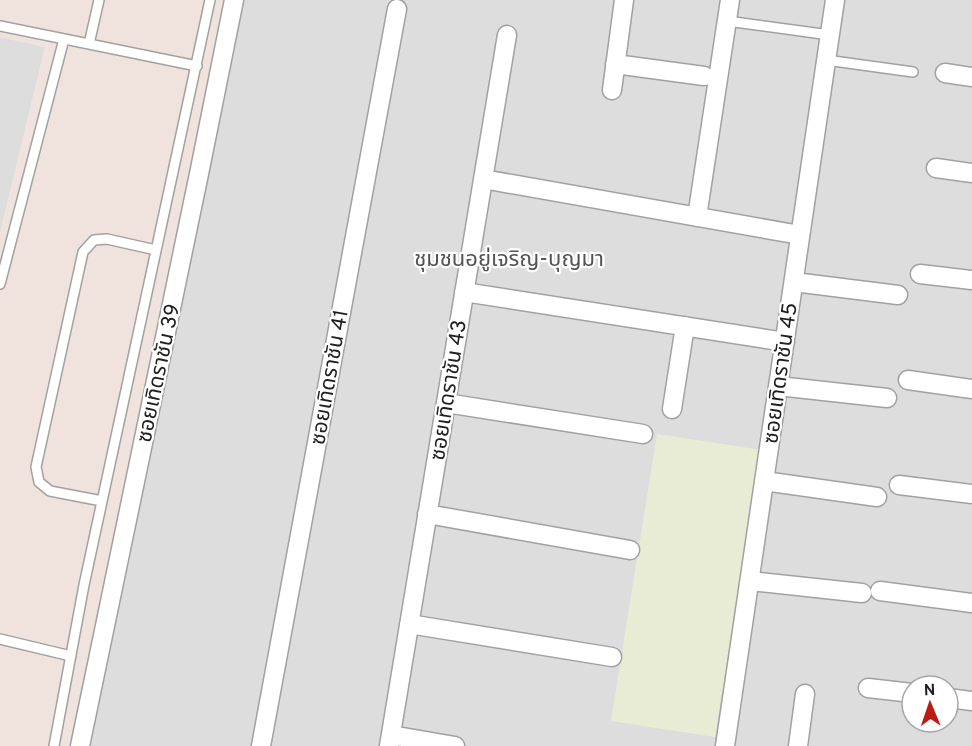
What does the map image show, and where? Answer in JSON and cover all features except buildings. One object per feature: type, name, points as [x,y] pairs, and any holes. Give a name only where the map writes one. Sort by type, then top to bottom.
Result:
[{"type":"street","name":"ซอยเทิดราชัน 39","points":[[80,746],[234,0]]},
{"type":"street","points":[[612,90],[624,0]]},
{"type":"street","points":[[697,217],[730,0]]},
{"type":"street","name":"ซอยเทิดราชัน 45","points":[[725,746],[835,0]]},
{"type":"street","name":"ซอยเทิดราชัน 41","points":[[261,746],[398,9]]},
{"type":"street","name":"ซอยเทิดราชัน 43","points":[[390,740],[507,35]]},
{"type":"street","points":[[615,64],[704,76]]},
{"type":"street","points":[[945,73],[972,77]]},
{"type":"street","points":[[936,168],[972,173]]},
{"type":"street","points":[[483,179],[800,235]]},
{"type":"street","points":[[920,274],[972,280]]},
{"type":"street","points":[[794,282],[898,295]]},
{"type":"street","points":[[464,292],[785,342]]},
{"type":"street","points":[[672,409],[685,326]]},
{"type":"street","points":[[908,380],[972,389]]},
{"type":"street","points":[[778,386],[887,398]]},
{"type":"street","points":[[446,403],[643,435]]},
{"type":"street","points":[[764,481],[877,497]]},
{"type":"street","points":[[898,485],[972,494]]},
{"type":"street","points":[[428,514],[630,550]]},
{"type":"street","points":[[750,581],[972,603]]},
{"type":"street","points":[[409,624],[612,657]]},
{"type":"street","points":[[868,688],[900,692]]},
{"type":"street","points":[[798,746],[805,694]]},
{"type":"street","points":[[390,740],[455,746]]},
{"type":"lane","points":[[89,44],[99,0]]},
{"type":"lane","points":[[54,746],[84,585],[210,0]]},
{"type":"lane","points":[[727,21],[830,35]]},
{"type":"lane","points":[[0,26],[197,66]]},
{"type":"lane","points":[[0,284],[64,39]]},
{"type":"lane","points":[[826,60],[913,72]]},
{"type":"lane","points":[[102,501],[50,491],[39,482],[36,467],[83,252],[94,240],[107,238],[156,249]]},
{"type":"lane","points":[[0,639],[71,656]]},
{"type":"shaded area","points":[[0,0],[226,0],[70,746],[0,746],[0,233],[45,47],[0,37]]},
{"type":"shaded area","points":[[226,0],[972,0],[972,746],[70,746]]},
{"type":"shaded area","points":[[0,37],[45,47],[0,233]]},
{"type":"green space","points":[[657,434],[761,450],[715,737],[611,721]]},
{"type":"district","name":"ชุมชนอยู่เจริญ-บุญมา","points":[[509,258]]}]
